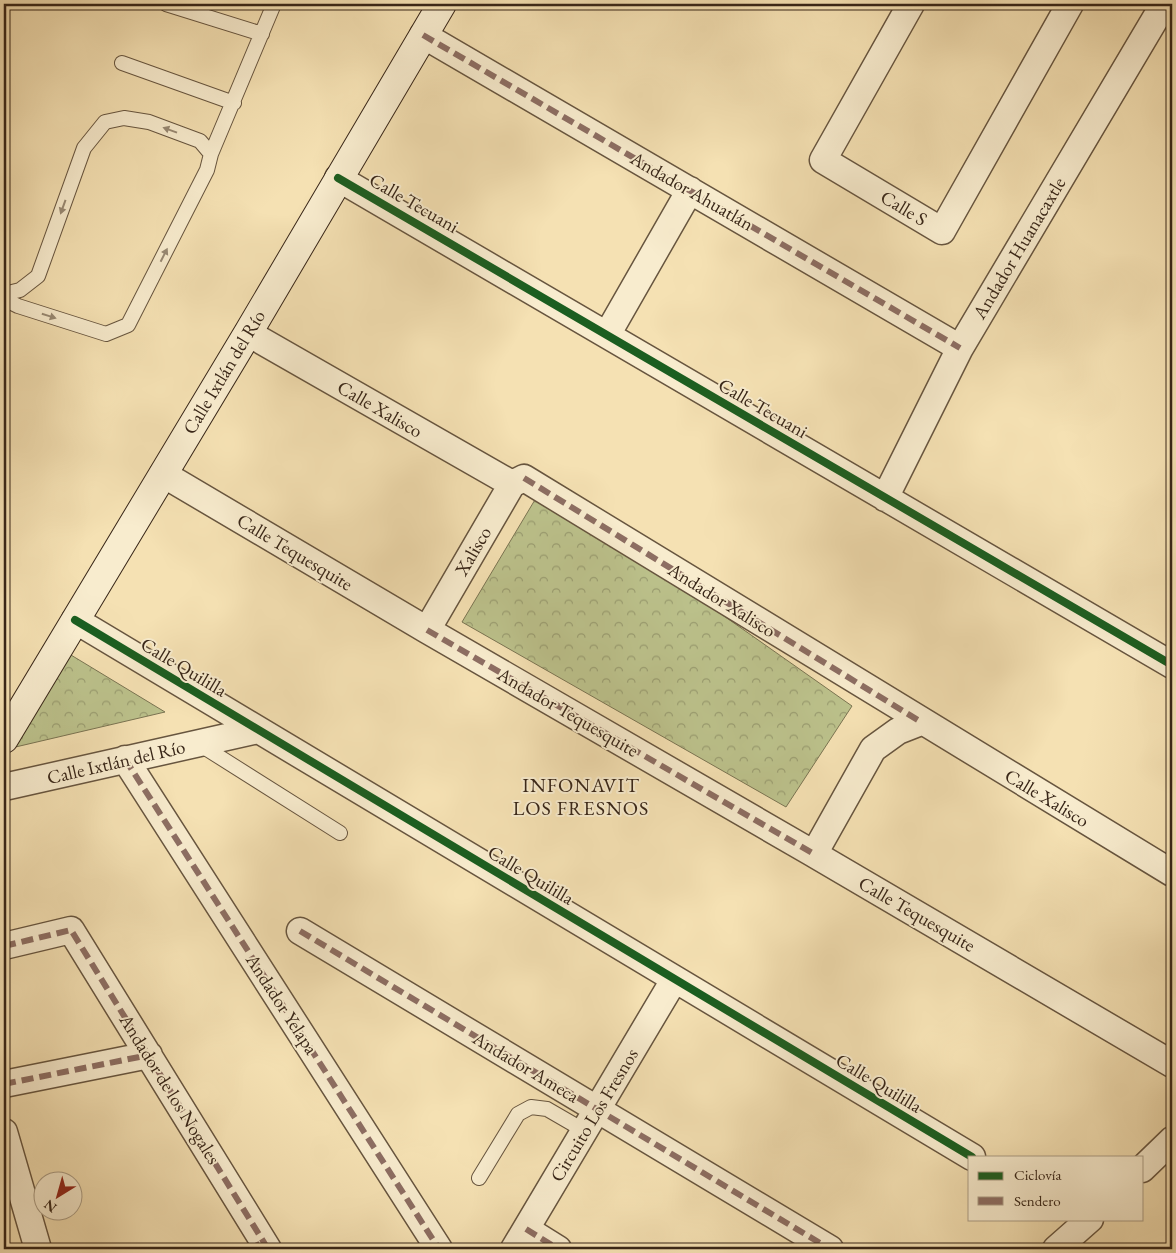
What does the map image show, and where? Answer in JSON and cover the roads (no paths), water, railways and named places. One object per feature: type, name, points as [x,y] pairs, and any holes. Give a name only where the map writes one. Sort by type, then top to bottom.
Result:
[{"type":"street","name":"Calle Ixtlán del Río","points":[[4,740],[248,333],[442,4]]},
{"type":"street","name":"Calle S","points":[[911,4],[823,160],[942,231],[1070,4]]},
{"type":"street","name":"Andador Huanacaxtle","points":[[885,498],[960,348],[1164,4]]},
{"type":"street","name":"Andador Ahuatlán","points":[[423,35],[960,348]]},
{"type":"street","name":"Calle Tecuani","points":[[338,178],[1172,665]]},
{"type":"street","points":[[607,335],[690,190]]},
{"type":"street","name":"Calle Xalisco","points":[[248,333],[518,481]]},
{"type":"street","name":"Calle Tequesquite","points":[[164,474],[427,630]]},
{"type":"street","name":"Xalisco","points":[[427,630],[518,481]]},
{"type":"street","name":"Andador Xalisco","points":[[518,481],[921,722]]},
{"type":"street","name":"Calle Quililla","points":[[75,620],[970,1156]]},
{"type":"street","name":"Andador Tequesquite","points":[[427,630],[814,854]]},
{"type":"street","points":[[814,854],[873,749],[898,731],[921,722]]},
{"type":"street","name":"Calle Xalisco","points":[[921,722],[1172,874]]},
{"type":"street","name":"Calle Ixtlán del Río","points":[[4,787],[258,730]]},
{"type":"street","name":"Andador Yelapa","points":[[125,760],[439,1249]]},
{"type":"street","name":"Calle Tequesquite","points":[[814,854],[1172,1064]]},
{"type":"street","name":"Andador de los Nogales","points":[[4,946],[71,930],[149,1054],[260,1247]]},
{"type":"street","name":"Andador Ameca","points":[[300,931],[591,1120],[830,1249]]},
{"type":"street","name":"Circuito Los Fresnos","points":[[520,1239],[674,980]]},
{"type":"street","points":[[4,1084],[149,1054]]},
{"type":"street","points":[[4,1132],[38,1249]]},
{"type":"street","points":[[1144,1167],[1172,1140]]},
{"type":"street","points":[[1056,1249],[1084,1221]]},
{"type":"street","points":[[520,1239],[558,1249]]},
{"type":"lane","points":[[166,4],[262,34]]},
{"type":"lane","points":[[4,299],[18,306],[106,334],[128,325],[207,170],[211,154],[274,4]]},
{"type":"lane","points":[[122,63],[234,103]]},
{"type":"lane","points":[[4,294],[20,290],[38,276],[84,148],[105,122],[124,118],[149,122],[200,140],[211,154]]},
{"type":"lane","points":[[198,744],[340,833]]},
{"type":"lane","points":[[479,1178],[518,1114],[532,1107],[591,1120]]},
{"type":"district","name":"INFONAVIT LOS FRESNOS","points":[[581,796]]}]
